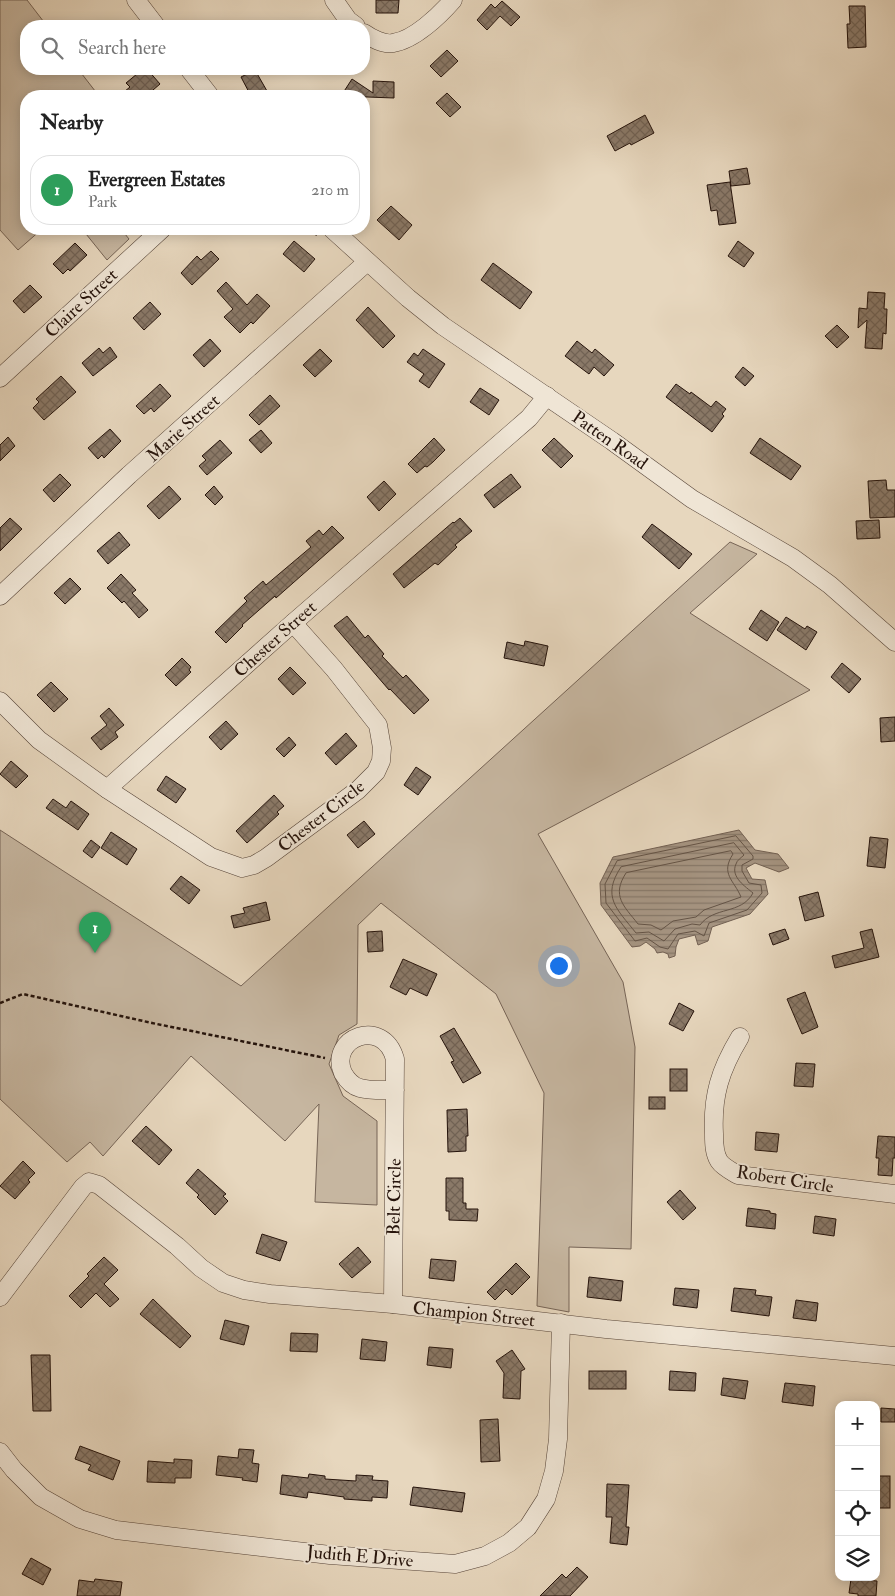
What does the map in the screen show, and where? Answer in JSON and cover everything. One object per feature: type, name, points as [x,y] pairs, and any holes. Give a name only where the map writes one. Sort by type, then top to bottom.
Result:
[{"type":"street","points":[[136,0],[151,20]]},
{"type":"street","points":[[334,0],[348,20]]},
{"type":"street","points":[[370,37],[392,44],[417,33],[443,12],[453,0]]},
{"type":"street","points":[[193,75],[205,90]]},
{"type":"street","name":"Claire Street","points":[[0,378],[155,235]]},
{"type":"street","name":"Patten Road","points":[[338,235],[408,298],[443,326],[547,396],[692,499],[793,558],[830,585],[895,642]]},
{"type":"street","name":"Marie Street","points":[[0,596],[129,475],[367,262]]},
{"type":"street","name":"Chester Street","points":[[107,789],[293,622],[529,418],[547,396]]},
{"type":"street","name":"Chester Circle","points":[[107,789],[211,857],[242,868],[254,865],[266,858],[358,790],[376,772],[380,761],[382,748],[378,725],[334,669],[293,622]]},
{"type":"street","points":[[0,701],[39,740],[107,789]]},
{"type":"street","name":"Belt Circle","points":[[341,1062],[342,1053],[347,1045],[362,1035],[372,1035],[388,1043],[393,1050],[395,1059],[393,1304]]},
{"type":"street","name":"Robert Circle","points":[[740,1037],[727,1059],[718,1082],[714,1107],[714,1150],[719,1161],[727,1169],[738,1175],[895,1194]]},
{"type":"street","points":[[341,1062],[346,1078],[353,1084],[361,1088],[395,1090]]},
{"type":"street","name":"Champion Street","points":[[0,1297],[88,1182],[99,1185],[178,1246],[201,1268],[223,1283],[244,1290],[895,1356]]},
{"type":"street","name":"Judith E Drive","points":[[0,1452],[14,1470],[41,1497],[80,1518],[116,1530],[330,1555],[455,1564],[485,1556],[509,1543],[528,1527],[546,1499],[554,1471],[558,1439],[561,1323]]},
{"type":"path","points":[[0,1003],[23,994],[341,1062]]},
{"type":"shaded area","points":[[0,0],[27,0],[42,20],[20,20],[20,75],[83,75],[94,90],[20,90],[20,235],[35,235],[18,250],[0,230]]},
{"type":"shaded area","points":[[87,235],[126,235],[129,239],[107,260]]},
{"type":"shaded area","points":[[730,542],[757,554],[690,613],[810,690],[538,834],[623,982],[635,1047],[631,1249],[569,1247],[569,1312],[537,1306],[544,1093],[496,994],[381,903],[358,925],[357,1024],[339,1035],[329,1064],[343,1096],[377,1121],[377,1205],[315,1202],[319,1104],[285,1141],[191,1056],[103,1156],[90,1142],[67,1162],[0,1099],[0,830],[241,986]]},
{"type":"water","points":[[739,830],[755,850],[778,854],[789,868],[779,872],[755,863],[746,868],[752,879],[765,880],[768,894],[750,914],[712,927],[708,941],[698,945],[695,935],[679,939],[675,956],[669,958],[668,954],[663,952],[657,953],[646,942],[640,946],[632,947],[601,905],[600,883],[613,857]]},
{"type":"building","points":[[376,0],[399,0],[398,13],[376,13]]},
{"type":"building","points":[[502,1],[520,17],[511,26],[500,16],[487,30],[477,20],[491,4],[495,8]]},
{"type":"building","points":[[849,6],[865,6],[866,47],[848,48],[847,24],[850,24]]},
{"type":"building","points":[[447,50],[458,61],[441,77],[430,66]]},
{"type":"building","points":[[136,75],[152,75],[160,84],[153,90],[126,90],[130,87],[126,83]]},
{"type":"building","points":[[245,75],[258,75],[266,90],[248,90],[241,77]]},
{"type":"building","points":[[352,79],[368,90],[345,90]]},
{"type":"building","points":[[373,81],[394,82],[394,98],[370,97],[370,91],[373,93]]},
{"type":"building","points":[[447,93],[461,107],[450,117],[436,103]]},
{"type":"building","points":[[645,115],[654,133],[615,151],[607,136]]},
{"type":"building","points":[[747,168],[750,184],[731,186],[729,171]]},
{"type":"building","points":[[730,182],[736,223],[719,225],[717,210],[711,211],[707,185]]},
{"type":"building","points":[[391,206],[412,225],[399,240],[377,220]]},
{"type":"building","points":[[294,241],[315,259],[304,272],[283,254]]},
{"type":"building","points":[[738,241],[754,253],[744,267],[728,256]]},
{"type":"building","points":[[75,243],[87,255],[70,271],[68,269],[63,274],[53,264]]},
{"type":"building","points":[[211,251],[219,259],[192,285],[181,273],[197,256],[201,260]]},
{"type":"building","points":[[493,263],[532,292],[520,309],[481,280]]},
{"type":"building","points":[[226,282],[247,305],[257,294],[270,306],[253,324],[251,322],[240,333],[224,317],[233,309],[217,291]]},
{"type":"building","points":[[30,285],[42,297],[24,313],[13,301]]},
{"type":"building","points":[[868,292],[885,293],[884,309],[887,309],[886,334],[883,333],[882,349],[865,348],[867,320],[858,328],[859,308],[867,309]]},
{"type":"building","points":[[150,302],[161,314],[144,330],[133,318]]},
{"type":"building","points":[[368,307],[395,336],[383,348],[356,320]]},
{"type":"building","points":[[837,325],[849,337],[837,348],[825,336]]},
{"type":"building","points":[[210,339],[221,351],[204,367],[193,355]]},
{"type":"building","points":[[577,341],[592,353],[595,349],[614,365],[604,376],[594,367],[589,374],[565,356]]},
{"type":"building","points":[[110,347],[117,357],[93,376],[82,363],[99,348],[103,353]]},
{"type":"building","points":[[320,349],[332,361],[315,377],[303,365]]},
{"type":"building","points":[[423,349],[445,364],[429,388],[419,381],[424,374],[407,362],[414,353],[418,356]]},
{"type":"building","points":[[743,367],[754,376],[745,386],[735,377]]},
{"type":"building","points":[[61,376],[76,392],[44,420],[33,408],[39,402],[36,399]]},
{"type":"building","points":[[160,384],[171,396],[154,412],[151,408],[144,414],[136,406]]},
{"type":"building","points":[[676,384],[690,394],[691,392],[711,407],[716,401],[726,409],[722,414],[724,416],[712,432],[666,397]]},
{"type":"building","points":[[480,388],[499,400],[489,415],[470,402]]},
{"type":"building","points":[[270,395],[280,406],[259,425],[249,415]]},
{"type":"building","points":[[110,429],[121,441],[104,458],[102,455],[98,459],[88,448]]},
{"type":"building","points":[[261,430],[272,443],[261,453],[249,440]]},
{"type":"building","points":[[8,437],[15,446],[0,461],[0,445]]},
{"type":"building","points":[[434,438],[445,450],[427,467],[425,466],[417,473],[408,464]]},
{"type":"building","points":[[554,438],[573,456],[561,468],[542,450]]},
{"type":"building","points":[[760,438],[801,466],[791,480],[750,453]]},
{"type":"building","points":[[220,440],[232,453],[207,475],[199,466],[206,460],[202,456]]},
{"type":"building","points":[[60,474],[71,485],[54,502],[43,490]]},
{"type":"building","points":[[511,474],[521,487],[494,508],[484,495]]},
{"type":"building","points":[[886,480],[887,490],[895,490],[895,517],[870,518],[868,481]]},
{"type":"building","points":[[384,481],[396,494],[379,511],[367,497]]},
{"type":"building","points":[[169,486],[181,499],[159,519],[147,506]]},
{"type":"building","points":[[214,486],[223,497],[215,505],[205,495]]},
{"type":"building","points":[[10,518],[22,529],[0,551],[0,528]]},
{"type":"building","points":[[460,518],[472,531],[455,545],[457,547],[438,565],[435,563],[404,588],[393,574]]},
{"type":"building","points":[[879,520],[880,538],[857,539],[856,521]]},
{"type":"building","points":[[652,524],[692,554],[679,569],[642,537]]},
{"type":"building","points":[[332,526],[344,538],[276,598],[275,596],[242,625],[226,643],[215,632],[247,601],[244,598],[263,581],[266,585],[311,547],[306,541],[319,530],[323,535]]},
{"type":"building","points":[[119,532],[130,545],[108,564],[97,551]]},
{"type":"building","points":[[121,574],[136,590],[132,593],[148,610],[139,618],[124,601],[122,603],[107,588]]},
{"type":"building","points":[[70,578],[81,589],[65,604],[54,593]]},
{"type":"building","points":[[761,610],[779,622],[767,641],[749,629]]},
{"type":"building","points":[[347,616],[365,638],[368,635],[384,654],[382,656],[403,678],[406,675],[429,700],[414,714],[389,690],[334,626]]},
{"type":"building","points":[[786,617],[805,629],[807,626],[817,632],[806,650],[777,630]]},
{"type":"building","points":[[525,641],[548,646],[544,666],[504,658],[507,642],[524,646]]},
{"type":"building","points":[[182,658],[191,667],[189,670],[191,672],[176,686],[165,675]]},
{"type":"building","points":[[842,663],[861,679],[849,693],[831,677]]},
{"type":"building","points":[[290,667],[306,683],[293,695],[278,679]]},
{"type":"building","points":[[51,682],[68,699],[54,712],[37,695]]},
{"type":"building","points":[[109,708],[124,725],[115,732],[118,737],[101,750],[91,738],[107,725],[100,716]]},
{"type":"building","points":[[895,717],[895,741],[881,742],[880,718]]},
{"type":"building","points":[[226,721],[238,734],[221,750],[209,737]]},
{"type":"building","points":[[346,733],[357,746],[336,765],[325,753]]},
{"type":"building","points":[[289,737],[296,745],[284,757],[276,749]]},
{"type":"building","points":[[11,761],[28,776],[16,788],[0,774]]},
{"type":"building","points":[[416,767],[431,777],[418,795],[404,785]]},
{"type":"building","points":[[166,776],[186,789],[176,803],[157,790]]},
{"type":"building","points":[[274,795],[284,806],[277,812],[279,814],[247,843],[236,831]]},
{"type":"building","points":[[53,799],[66,808],[71,801],[89,814],[78,830],[46,808]]},
{"type":"building","points":[[364,821],[375,834],[358,848],[347,835]]},
{"type":"building","points":[[111,832],[137,849],[127,865],[101,848]]},
{"type":"building","points":[[870,837],[888,839],[885,868],[867,866]]},
{"type":"building","points":[[91,840],[100,847],[92,858],[83,851]]},
{"type":"building","points":[[181,876],[200,890],[189,904],[170,889]]},
{"type":"building","points":[[818,892],[824,916],[805,921],[799,897]]},
{"type":"building","points":[[266,902],[270,920],[234,928],[231,916],[245,913],[243,908]]},
{"type":"building","points":[[785,929],[789,939],[773,945],[769,934]]},
{"type":"building","points":[[872,929],[879,957],[835,968],[832,956],[864,948],[860,932]]},
{"type":"building","points":[[382,931],[383,951],[368,952],[367,932]]},
{"type":"building","points":[[403,959],[437,974],[427,996],[410,988],[406,995],[390,987]]},
{"type":"building","points":[[805,992],[818,1027],[802,1034],[787,999]]},
{"type":"building","points":[[679,1003],[694,1011],[683,1031],[669,1024]]},
{"type":"building","points":[[454,1028],[481,1073],[463,1083],[451,1062],[454,1061],[440,1036]]},
{"type":"building","points":[[796,1063],[815,1064],[813,1087],[794,1086]]},
{"type":"building","points":[[670,1069],[687,1069],[687,1091],[670,1091]]},
{"type":"building","points":[[649,1097],[665,1097],[665,1109],[649,1109]]},
{"type":"building","points":[[467,1109],[468,1136],[466,1136],[466,1151],[448,1152],[447,1110]]},
{"type":"building","points":[[146,1126],[172,1150],[159,1165],[132,1141]]},
{"type":"building","points":[[756,1132],[779,1134],[777,1152],[755,1150]]},
{"type":"building","points":[[878,1136],[895,1137],[895,1158],[893,1158],[892,1176],[878,1175],[879,1158],[876,1158]]},
{"type":"building","points":[[23,1161],[35,1173],[28,1180],[30,1182],[15,1199],[0,1186]]},
{"type":"building","points":[[198,1169],[226,1194],[223,1196],[228,1201],[215,1215],[197,1197],[199,1195],[186,1183]]},
{"type":"building","points":[[446,1178],[463,1178],[463,1203],[466,1203],[466,1209],[478,1209],[477,1221],[449,1220],[449,1211],[446,1211]]},
{"type":"building","points":[[680,1190],[696,1208],[683,1220],[667,1202]]},
{"type":"building","points":[[748,1208],[770,1211],[770,1213],[776,1214],[775,1229],[746,1226]]},
{"type":"building","points":[[815,1216],[836,1219],[834,1236],[813,1233]]},
{"type":"building","points":[[262,1234],[287,1242],[280,1261],[256,1253]]},
{"type":"building","points":[[358,1247],[371,1262],[352,1278],[339,1264]]},
{"type":"building","points":[[104,1257],[118,1270],[104,1284],[119,1299],[110,1307],[96,1293],[81,1308],[69,1296],[89,1276],[87,1274]]},
{"type":"building","points":[[431,1259],[456,1261],[454,1281],[429,1278]]},
{"type":"building","points":[[516,1263],[530,1277],[512,1295],[506,1289],[495,1300],[487,1292]]},
{"type":"building","points":[[589,1277],[623,1281],[621,1301],[587,1297]]},
{"type":"building","points":[[675,1288],[699,1290],[697,1308],[673,1305]]},
{"type":"building","points":[[734,1288],[756,1290],[755,1295],[772,1297],[769,1316],[731,1311]]},
{"type":"building","points":[[153,1299],[191,1336],[180,1348],[140,1314]]},
{"type":"building","points":[[796,1300],[818,1303],[816,1321],[793,1318]]},
{"type":"building","points":[[225,1320],[249,1326],[244,1345],[220,1339]]},
{"type":"building","points":[[291,1333],[318,1334],[317,1352],[290,1351]]},
{"type":"building","points":[[362,1339],[387,1342],[385,1361],[360,1359]]},
{"type":"building","points":[[429,1347],[453,1349],[451,1368],[427,1365]]},
{"type":"building","points":[[512,1350],[525,1369],[521,1371],[520,1399],[503,1398],[504,1373],[496,1361]]},
{"type":"building","points":[[31,1355],[50,1355],[51,1411],[33,1411]]},
{"type":"building","points":[[589,1371],[626,1371],[626,1389],[589,1389]]},
{"type":"building","points":[[670,1371],[696,1373],[695,1391],[669,1390]]},
{"type":"building","points":[[723,1378],[748,1381],[745,1399],[721,1395]]},
{"type":"building","points":[[785,1383],[815,1386],[813,1406],[782,1402]]},
{"type":"building","points":[[881,1408],[895,1409],[895,1422],[881,1422]]},
{"type":"building","points":[[498,1419],[500,1461],[481,1462],[480,1420]]},
{"type":"building","points":[[80,1446],[120,1461],[113,1480],[88,1470],[91,1465],[75,1459]]},
{"type":"building","points":[[239,1449],[254,1450],[252,1463],[259,1464],[257,1482],[242,1480],[243,1478],[216,1475],[218,1456],[238,1458]]},
{"type":"building","points":[[174,1459],[192,1460],[191,1478],[175,1478],[175,1483],[147,1482],[148,1461],[174,1463]]},
{"type":"building","points":[[309,1474],[325,1476],[325,1479],[356,1481],[356,1475],[373,1476],[372,1480],[388,1481],[387,1498],[372,1497],[372,1501],[344,1499],[344,1497],[308,1492],[307,1498],[280,1494],[282,1475],[308,1478]]},
{"type":"building","points":[[880,1476],[890,1476],[890,1508],[880,1508]]},
{"type":"building","points":[[607,1484],[629,1485],[626,1527],[629,1527],[627,1545],[610,1543],[612,1517],[606,1517]]},
{"type":"building","points":[[413,1487],[465,1493],[462,1512],[410,1505]]},
{"type":"building","points":[[31,1558],[51,1569],[43,1585],[22,1574]]},
{"type":"building","points":[[577,1567],[588,1577],[570,1596],[540,1596],[562,1574],[566,1578]]},
{"type":"building","points":[[95,1579],[122,1582],[120,1596],[77,1596],[79,1580],[94,1582]]},
{"type":"building","points":[[851,1581],[877,1581],[876,1596],[858,1596],[858,1594],[849,1593]]},
{"type":"place","name":"Evergreen Estates","points":[[95,953]]}]
